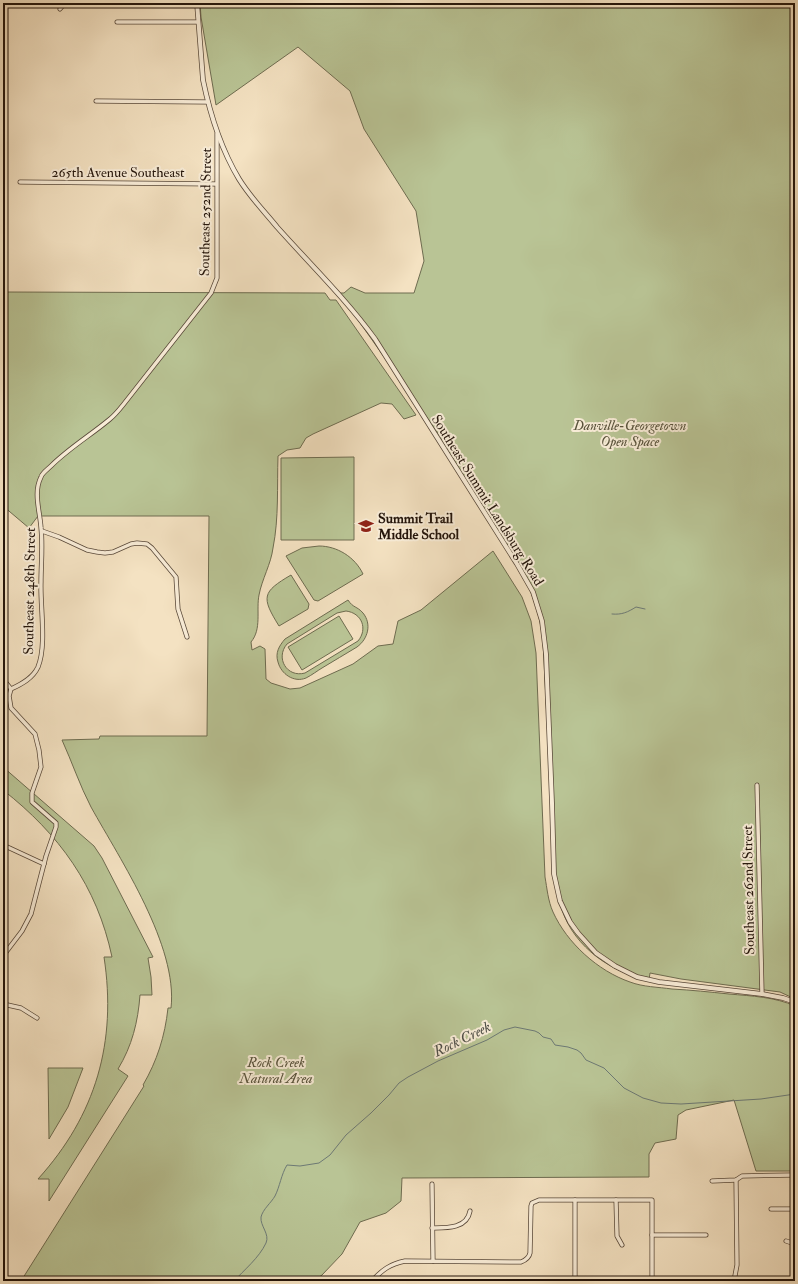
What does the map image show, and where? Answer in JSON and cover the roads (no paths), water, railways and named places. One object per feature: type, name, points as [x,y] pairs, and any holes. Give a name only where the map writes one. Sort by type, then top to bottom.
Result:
[{"type":"street","points":[[60,10],[65,3]]},
{"type":"street","name":"Southeast Summit Landsburg Road","points":[[197,3],[203,80],[217,131],[232,166],[254,200],[357,314],[379,343],[533,592],[542,621],[546,654],[554,874],[560,901],[570,922],[596,953],[615,966],[637,977],[659,982],[762,994],[795,1002]]},
{"type":"street","points":[[116,22],[198,22]]},
{"type":"street","points":[[96,101],[208,102]]},
{"type":"street","name":"Southeast 252nd Street","points":[[211,294],[217,278],[217,131]]},
{"type":"street","name":"265th Avenue Southeast","points":[[20,182],[216,184]]},
{"type":"street","name":"Southeast 248th Street","points":[[11,689],[23,684],[33,675],[38,666],[42,653],[40,583],[42,531],[37,493],[41,476],[67,451],[111,418],[137,388],[211,294]]},
{"type":"street","points":[[42,531],[59,536],[87,550],[105,553],[113,552],[130,544],[147,544],[176,577],[178,609],[187,637]]},
{"type":"street","points":[[3,679],[11,689],[9,696],[11,708],[35,734],[40,758],[40,767],[32,792],[32,802],[56,823],[32,914],[22,931],[3,956]]},
{"type":"street","name":"Southeast 262nd Street","points":[[757,784],[762,994]]},
{"type":"street","points":[[3,845],[44,864]]},
{"type":"street","points":[[3,1004],[18,1006],[37,1018]]},
{"type":"street","points":[[712,1181],[736,1180],[742,1176],[795,1175]]},
{"type":"street","points":[[736,1180],[737,1265],[734,1280],[751,1281]]},
{"type":"street","points":[[432,1184],[433,1262]]},
{"type":"street","points":[[372,1281],[385,1267],[405,1261],[521,1262],[529,1257],[530,1253],[532,1203],[539,1200],[616,1200],[652,1200],[652,1281]]},
{"type":"street","points":[[575,1200],[575,1281]]},
{"type":"street","points":[[616,1200],[617,1236],[622,1246]]},
{"type":"street","points":[[772,1209],[795,1209]]},
{"type":"street","points":[[432,1228],[449,1228],[462,1224],[469,1217],[470,1211]]},
{"type":"street","points":[[652,1235],[706,1235]]},
{"type":"street","points":[[786,1242],[795,1244]]},
{"type":"waterway","points":[[612,614],[625,613],[636,607],[645,609]]},
{"type":"waterway","name":"Rock Creek","points":[[234,1281],[255,1259],[266,1243],[267,1236],[261,1217],[263,1211],[275,1196],[287,1165],[300,1166],[319,1163],[330,1155],[346,1135],[371,1113],[399,1083],[438,1061],[487,1040],[504,1030],[515,1027],[535,1031],[543,1037],[551,1039],[555,1045],[577,1050],[586,1060],[604,1068],[624,1088],[643,1098],[661,1103],[681,1104],[761,1099],[795,1094]]},
{"type":"place","name":"Summit Trail Middle School","points":[[366,526]]},
{"type":"park label","name":"Danville-Georgetown Open Space","points":[[630,434]]},
{"type":"park label","name":"Rock Creek Natural Area","points":[[276,1070]]}]
